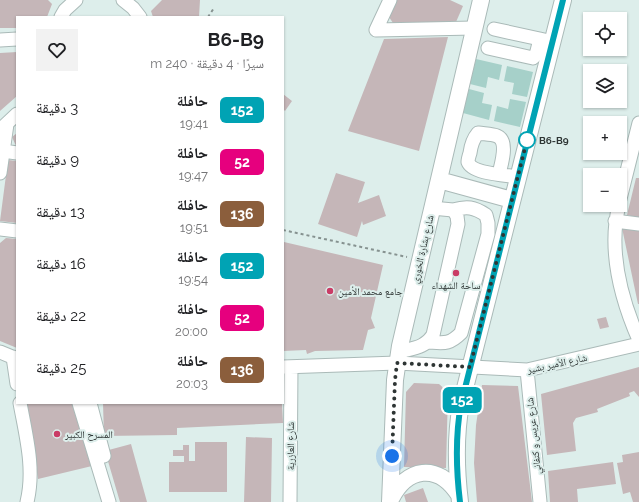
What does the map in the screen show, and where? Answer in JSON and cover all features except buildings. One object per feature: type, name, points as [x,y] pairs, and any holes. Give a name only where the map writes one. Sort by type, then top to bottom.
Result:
[{"type":"main road","points":[[460,498],[456,460],[457,431],[461,404],[518,177],[546,41],[563,0]]},
{"type":"main road","name":"شارع بشارة الخوري","points":[[390,502],[395,380],[398,358],[474,28],[477,1]]},
{"type":"main road","points":[[439,180],[512,200]]},
{"type":"main road","points":[[390,502],[395,490],[403,481],[414,475],[420,474],[434,474],[441,476],[454,486],[460,498]]},
{"type":"street","points":[[390,0],[376,30],[474,28]]},
{"type":"street","points":[[62,16],[71,2]]},
{"type":"street","points":[[488,48],[533,58],[546,41],[494,29]]},
{"type":"street","points":[[0,40],[16,40]]},
{"type":"street","points":[[0,173],[3,151],[3,127],[16,115]]},
{"type":"street","points":[[627,171],[639,122]]},
{"type":"street","points":[[3,151],[16,153]]},
{"type":"street","points":[[499,174],[518,177]]},
{"type":"street","points":[[428,342],[445,343],[454,340],[461,333],[488,234],[486,215],[477,209],[461,208],[453,210],[432,208]]},
{"type":"street","points":[[398,358],[428,342],[433,335],[458,224],[457,216],[453,210]]},
{"type":"street","points":[[617,212],[614,234],[620,283],[631,321],[639,340]]},
{"type":"street","points":[[615,221],[639,224]]},
{"type":"street","points":[[0,229],[16,231]]},
{"type":"street","name":"شارع الأمير بشير","points":[[287,367],[398,358],[470,367],[527,370],[639,344]]},
{"type":"street","points":[[0,352],[15,358],[16,371]]},
{"type":"street","name":"شارع العازرية","points":[[287,367],[290,502]]},
{"type":"street","name":"شارع عريس و كنفاني","points":[[527,370],[540,502]]},
{"type":"street","points":[[20,404],[30,468],[30,492],[27,502]]},
{"type":"street","points":[[79,404],[109,502]]},
{"type":"street","points":[[90,404],[116,502]]},
{"type":"path","points":[[209,16],[214,8]]},
{"type":"path","points":[[284,230],[420,260]]},
{"type":"green space","points":[[476,59],[502,65],[499,80],[488,77],[486,88],[470,84]]},
{"type":"green space","points":[[507,66],[533,72],[527,97],[512,94],[514,83],[504,81]]},
{"type":"green space","points":[[469,89],[484,93],[482,103],[492,105],[489,120],[463,113]]},
{"type":"green space","points":[[510,99],[526,102],[520,127],[494,121],[497,106],[508,109]]},
{"type":"bus line","name":"152","points":[[460,502],[456,460],[458,418],[563,0]]},
{"type":"place","name":"B6-B9","points":[[527,140]]},
{"type":"place","name":"ساحة الشهداء","points":[[456,273]]},
{"type":"place","name":"جامع محمد الأمين","points":[[330,291]]},
{"type":"place","name":"المسرح الكبير","points":[[57,434]]},
{"type":"route","points":[[392,456],[397,363],[470,367],[527,140]]}]
